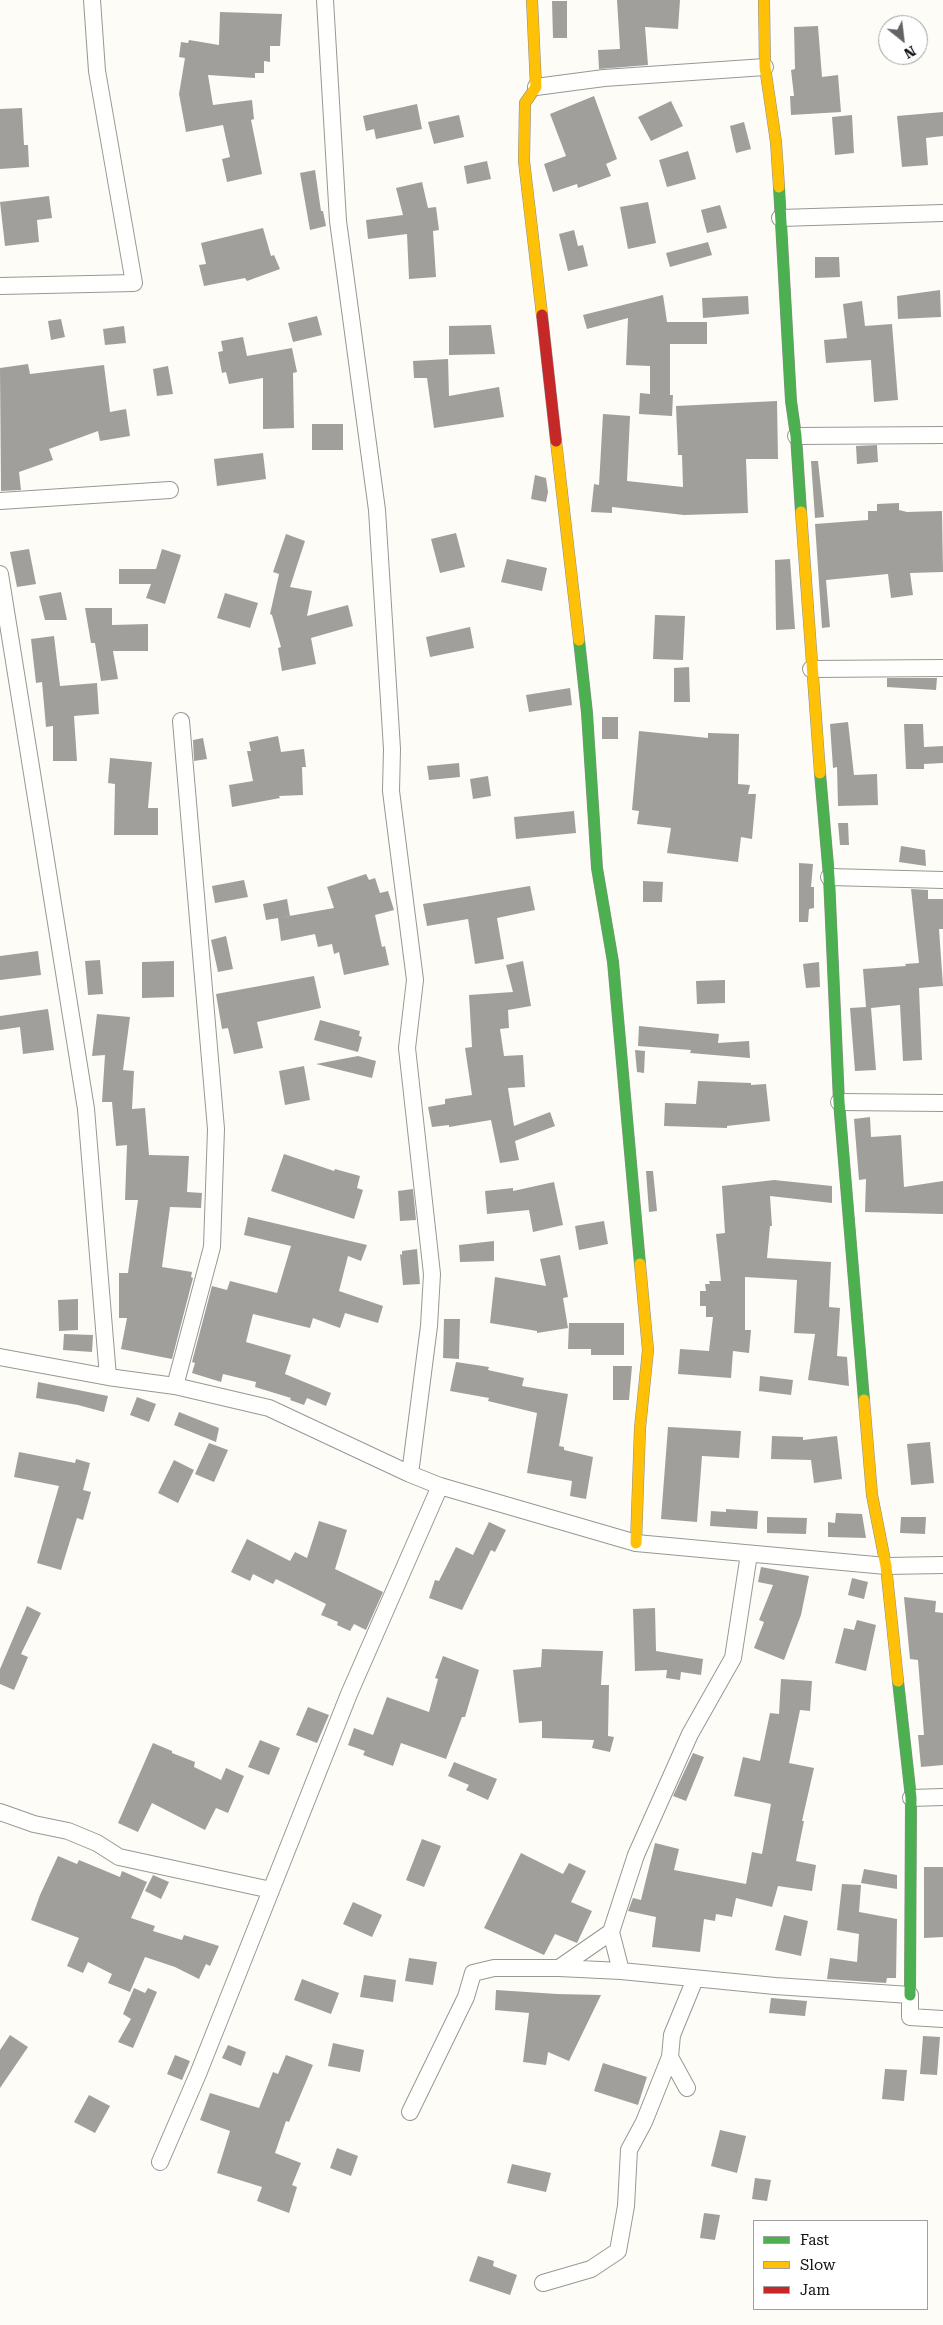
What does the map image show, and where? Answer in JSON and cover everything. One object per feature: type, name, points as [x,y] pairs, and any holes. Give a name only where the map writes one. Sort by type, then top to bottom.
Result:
[{"type":"street","points":[[0,286],[134,283],[98,71],[92,0]]},
{"type":"street","points":[[325,0],[338,221],[377,510],[392,749],[390,791],[415,980],[407,1048],[432,1274],[429,1326],[410,1474]]},
{"type":"street","points":[[532,0],[536,88],[525,103],[524,161],[587,713],[597,868],[613,962],[648,1350],[640,1428],[636,1543]]},
{"type":"street","points":[[764,0],[765,67],[776,142],[791,401],[796,436],[811,669],[829,877],[839,1102],[872,1495],[886,1566],[911,1798],[910,2017],[943,2018]]},
{"type":"street","points":[[536,88],[604,78],[765,67]]},
{"type":"street","points":[[780,218],[943,213]]},
{"type":"street","points":[[796,436],[943,434]]},
{"type":"street","points":[[0,501],[170,490]]},
{"type":"street","points":[[0,574],[86,1109],[108,1377]]},
{"type":"street","points":[[811,669],[943,668]]},
{"type":"street","points":[[175,1386],[212,1247],[216,1129],[181,721]]},
{"type":"street","points":[[829,877],[943,880]]},
{"type":"street","points":[[839,1102],[943,1103]]},
{"type":"street","points":[[0,1357],[108,1377],[175,1386],[270,1408],[410,1474],[440,1486],[636,1543],[886,1566],[943,1565]]},
{"type":"street","points":[[160,2162],[198,2074],[349,1694],[440,1486]]},
{"type":"street","points":[[621,1972],[611,1932],[636,1855],[690,1734],[733,1658],[749,1554]]},
{"type":"street","points":[[911,1798],[943,1797]]},
{"type":"street","points":[[0,1812],[34,1824],[68,1831],[96,1843],[119,1857],[271,1890]]},
{"type":"street","points":[[559,1968],[611,1932]]},
{"type":"street","points":[[410,2112],[466,1997],[473,1973],[494,1968],[559,1968],[621,1972],[910,1996]]},
{"type":"street","points":[[543,2283],[591,2269],[618,2251],[626,2206],[629,2150],[644,2122],[670,2057],[672,2035],[695,1978]]},
{"type":"street","points":[[670,2057],[687,2088]]},
{"type":"building","points":[[617,0],[680,0],[678,29],[645,27],[648,65],[599,69],[598,50],[620,49]]},
{"type":"building","points":[[552,1],[567,1],[567,38],[553,38]]},
{"type":"building","points":[[220,12],[282,14],[280,46],[270,46],[270,62],[264,61],[264,73],[255,73],[255,78],[208,75],[213,105],[252,100],[254,119],[251,120],[262,174],[227,182],[222,159],[230,157],[223,125],[186,132],[179,94],[185,58],[179,57],[181,42],[188,43],[189,40],[219,45]]},
{"type":"building","points":[[818,26],[822,77],[838,75],[841,112],[791,115],[790,96],[794,96],[791,70],[795,69],[794,27]]},
{"type":"building","points":[[594,96],[617,159],[606,164],[611,176],[578,188],[577,184],[553,192],[544,164],[566,156],[550,114]]},
{"type":"building","points":[[671,101],[683,126],[651,141],[638,117]]},
{"type":"building","points":[[417,104],[422,129],[376,139],[374,129],[366,131],[363,116]]},
{"type":"building","points":[[22,108],[24,145],[28,145],[29,167],[0,169],[0,109]]},
{"type":"building","points":[[943,112],[943,136],[926,138],[928,165],[902,167],[897,116]]},
{"type":"building","points":[[459,115],[464,137],[434,144],[428,122]]},
{"type":"building","points":[[852,115],[854,153],[835,155],[832,117]]},
{"type":"building","points":[[744,122],[751,149],[736,153],[730,126]]},
{"type":"building","points":[[688,151],[696,179],[667,187],[659,160]]},
{"type":"building","points":[[487,161],[491,179],[467,184],[464,166]]},
{"type":"building","points":[[315,170],[321,211],[323,211],[326,226],[310,230],[300,173]]},
{"type":"building","points":[[422,182],[428,208],[436,207],[439,230],[433,231],[436,277],[409,279],[407,234],[368,239],[366,220],[403,215],[396,188]]},
{"type":"building","points":[[49,196],[52,218],[37,220],[39,242],[5,246],[0,202]]},
{"type":"building","points":[[648,202],[656,243],[628,249],[620,207]]},
{"type":"building","points":[[720,205],[727,228],[707,233],[701,210]]},
{"type":"building","points":[[263,228],[271,256],[274,255],[280,269],[247,281],[245,278],[204,286],[199,265],[206,264],[201,243]]},
{"type":"building","points":[[574,230],[578,246],[583,245],[588,266],[568,271],[559,234]]},
{"type":"building","points":[[708,242],[712,255],[670,267],[666,253]]},
{"type":"building","points":[[815,257],[839,257],[840,277],[815,278]]},
{"type":"building","points":[[940,290],[941,317],[898,319],[897,296]]},
{"type":"building","points":[[663,295],[667,322],[707,322],[707,344],[670,344],[670,395],[673,395],[672,416],[639,414],[640,393],[650,394],[650,366],[626,365],[628,318],[587,329],[583,315]]},
{"type":"building","points":[[748,296],[749,314],[703,318],[702,298]]},
{"type":"building","points":[[862,301],[865,326],[892,324],[898,400],[874,402],[871,360],[826,363],[824,340],[847,338],[843,304]]},
{"type":"building","points":[[317,316],[322,335],[293,342],[288,323]]},
{"type":"building","points":[[61,319],[65,337],[51,340],[48,321]]},
{"type":"building","points":[[491,325],[495,354],[449,355],[449,326]]},
{"type":"building","points":[[124,326],[126,343],[105,345],[103,329]]},
{"type":"building","points":[[243,337],[247,356],[292,348],[297,372],[293,373],[294,428],[263,429],[263,378],[229,384],[226,372],[222,373],[218,352],[223,351],[221,341]]},
{"type":"building","points":[[448,359],[449,396],[499,387],[504,417],[434,428],[427,378],[414,378],[413,361]]},
{"type":"building","points":[[28,364],[30,374],[104,365],[110,412],[126,409],[130,436],[100,441],[98,431],[49,449],[53,460],[19,472],[21,490],[1,491],[0,368]]},
{"type":"building","points":[[168,366],[173,394],[157,396],[153,369]]},
{"type":"building","points":[[777,401],[778,459],[746,459],[748,513],[684,515],[612,507],[612,513],[591,512],[594,484],[599,485],[603,414],[630,416],[627,481],[683,487],[682,455],[678,455],[676,406]]},
{"type":"building","points":[[312,424],[343,424],[343,450],[312,450]]},
{"type":"building","points":[[877,445],[878,462],[857,464],[856,446]]},
{"type":"building","points":[[263,453],[266,479],[217,486],[214,459]]},
{"type":"building","points":[[811,461],[818,461],[824,517],[815,518]]},
{"type":"building","points":[[535,475],[546,478],[548,492],[546,502],[531,499]]},
{"type":"building","points":[[899,503],[899,510],[907,512],[942,511],[943,572],[910,573],[913,595],[891,598],[888,574],[826,580],[830,627],[822,628],[815,524],[868,520],[868,511],[877,511],[877,504]]},
{"type":"building","points":[[456,533],[465,567],[440,573],[431,539]]},
{"type":"building","points":[[286,534],[305,541],[290,587],[312,591],[307,616],[348,605],[353,626],[311,638],[316,664],[282,671],[278,648],[281,647],[272,615],[270,614],[279,574],[273,572]]},
{"type":"building","points":[[29,549],[36,584],[17,587],[10,552]]},
{"type":"building","points":[[162,549],[181,555],[165,604],[146,598],[151,584],[119,584],[119,569],[156,569]]},
{"type":"building","points":[[507,559],[547,568],[542,591],[501,582]]},
{"type":"building","points":[[790,559],[795,629],[776,630],[775,560]]},
{"type":"building","points":[[61,592],[67,620],[45,620],[39,596]]},
{"type":"building","points":[[225,593],[258,603],[250,628],[217,618]]},
{"type":"building","points":[[85,608],[112,608],[112,625],[148,624],[148,651],[113,651],[118,679],[101,681],[95,643],[91,643]]},
{"type":"building","points":[[655,615],[685,616],[683,660],[653,659]]},
{"type":"building","points":[[470,627],[474,648],[430,657],[426,637]]},
{"type":"building","points":[[54,636],[60,686],[97,683],[99,714],[74,716],[77,761],[53,761],[53,726],[46,727],[42,682],[36,683],[31,639]]},
{"type":"building","points":[[689,667],[690,702],[674,702],[674,668]]},
{"type":"building","points":[[887,678],[937,678],[936,690],[887,687]]},
{"type":"building","points":[[570,688],[572,705],[529,712],[526,695]]},
{"type":"building","points":[[602,717],[618,717],[618,739],[602,739]]},
{"type":"building","points":[[848,722],[854,775],[877,774],[878,805],[838,806],[837,767],[833,768],[830,724]]},
{"type":"building","points":[[904,724],[923,724],[924,747],[943,746],[943,763],[924,764],[924,769],[906,769]]},
{"type":"building","points":[[639,731],[708,738],[708,733],[739,734],[738,784],[750,785],[748,794],[756,794],[752,839],[741,837],[738,862],[667,853],[671,828],[637,824],[639,811],[632,810]]},
{"type":"building","points":[[278,736],[281,752],[304,749],[306,767],[302,767],[303,795],[279,796],[280,798],[232,807],[229,785],[253,781],[247,751],[251,751],[249,742]]},
{"type":"building","points":[[203,738],[207,759],[194,761],[193,740]]},
{"type":"building","points":[[110,758],[152,762],[148,808],[158,808],[158,835],[114,835],[115,784],[108,783]]},
{"type":"building","points":[[459,763],[460,777],[429,780],[427,766]]},
{"type":"building","points":[[488,776],[491,796],[473,799],[470,779]]},
{"type":"building","points":[[574,811],[576,833],[516,839],[514,817]]},
{"type":"building","points":[[838,823],[848,823],[849,845],[840,845]]},
{"type":"building","points":[[901,846],[925,850],[926,866],[899,862]]},
{"type":"building","points":[[799,863],[813,864],[811,887],[814,887],[814,908],[809,909],[808,922],[799,922]]},
{"type":"building","points":[[366,874],[369,880],[375,878],[380,893],[388,891],[394,910],[375,915],[382,947],[385,946],[389,965],[344,975],[339,952],[334,954],[332,944],[318,947],[315,934],[281,941],[278,918],[334,908],[327,887]]},
{"type":"building","points":[[244,880],[248,897],[215,903],[212,886]]},
{"type":"building","points":[[643,881],[663,882],[662,902],[643,902]]},
{"type":"building","points":[[530,886],[535,910],[497,918],[504,959],[475,964],[468,919],[427,926],[423,904]]},
{"type":"building","points":[[911,889],[928,890],[928,899],[943,899],[943,929],[939,929],[943,986],[919,988],[922,1060],[903,1061],[900,1005],[871,1008],[876,1070],[855,1071],[850,1008],[866,1007],[863,969],[906,966],[905,964],[919,963]]},
{"type":"building","points":[[287,899],[290,916],[266,920],[263,904]]},
{"type":"building","points":[[226,936],[233,969],[218,972],[211,940]]},
{"type":"building","points":[[38,951],[41,975],[0,980],[0,956]]},
{"type":"building","points":[[100,960],[103,994],[88,995],[85,961]]},
{"type":"building","points":[[174,961],[174,997],[142,998],[142,962]]},
{"type":"building","points":[[523,961],[531,1006],[508,1010],[509,1028],[500,1029],[504,1056],[523,1055],[525,1087],[508,1088],[514,1126],[550,1112],[555,1126],[515,1141],[519,1160],[500,1163],[491,1120],[449,1127],[449,1125],[432,1127],[428,1107],[445,1104],[445,1099],[472,1095],[465,1048],[472,1047],[469,995],[513,992],[506,965]]},
{"type":"building","points":[[819,962],[820,987],[806,988],[803,964]]},
{"type":"building","points":[[314,976],[321,1008],[257,1022],[263,1048],[234,1054],[228,1028],[222,1029],[216,994]]},
{"type":"building","points":[[725,980],[725,1003],[697,1004],[696,981]]},
{"type":"building","points":[[48,1009],[54,1050],[23,1054],[20,1027],[0,1030],[0,1016]]},
{"type":"building","points":[[97,1014],[130,1017],[123,1070],[134,1071],[132,1109],[145,1108],[149,1155],[189,1156],[187,1192],[202,1193],[201,1208],[170,1207],[162,1267],[192,1272],[191,1277],[193,1278],[172,1359],[121,1349],[127,1318],[119,1318],[119,1273],[128,1273],[138,1200],[125,1200],[127,1145],[116,1146],[112,1102],[102,1102],[105,1055],[92,1056]]},
{"type":"building","points":[[320,1020],[360,1031],[359,1036],[362,1037],[358,1052],[314,1040]]},
{"type":"building","points":[[639,1026],[719,1034],[718,1043],[749,1041],[750,1058],[690,1053],[691,1050],[638,1046]]},
{"type":"building","points":[[635,1050],[645,1051],[644,1073],[637,1072]]},
{"type":"building","points":[[358,1056],[376,1061],[372,1078],[316,1064]]},
{"type":"building","points":[[304,1066],[310,1100],[285,1105],[279,1071]]},
{"type":"building","points":[[698,1081],[751,1083],[751,1085],[766,1084],[770,1121],[727,1126],[727,1128],[664,1126],[665,1103],[696,1104]]},
{"type":"building","points":[[870,1117],[871,1137],[901,1135],[904,1187],[943,1181],[943,1214],[865,1212],[866,1179],[859,1180],[854,1119]]},
{"type":"building","points":[[284,1154],[334,1171],[335,1169],[360,1176],[357,1188],[363,1190],[354,1219],[271,1191]]},
{"type":"building","points":[[646,1171],[653,1171],[657,1211],[649,1212]]},
{"type":"building","points":[[774,1180],[832,1186],[832,1203],[770,1196],[772,1226],[770,1226],[767,1258],[831,1262],[829,1307],[840,1308],[837,1356],[847,1357],[849,1386],[808,1380],[815,1334],[794,1333],[797,1280],[745,1277],[745,1330],[751,1330],[749,1353],[733,1351],[731,1378],[678,1374],[680,1349],[709,1351],[713,1317],[706,1317],[706,1306],[700,1306],[700,1291],[706,1291],[705,1284],[710,1284],[709,1281],[721,1281],[716,1234],[725,1233],[722,1186]]},
{"type":"building","points":[[554,1182],[563,1225],[533,1232],[529,1210],[487,1214],[485,1191],[513,1188],[513,1191]]},
{"type":"building","points":[[413,1189],[416,1220],[400,1221],[398,1191]]},
{"type":"building","points":[[248,1217],[367,1245],[361,1261],[348,1256],[339,1291],[383,1306],[378,1323],[345,1313],[340,1328],[313,1318],[310,1328],[253,1314],[246,1342],[291,1355],[285,1374],[331,1393],[326,1406],[307,1398],[304,1405],[290,1400],[291,1398],[255,1387],[256,1382],[223,1374],[221,1382],[192,1373],[195,1363],[192,1362],[212,1286],[227,1290],[230,1281],[277,1293],[291,1246],[244,1235]]},
{"type":"building","points":[[604,1221],[608,1244],[579,1250],[575,1226]]},
{"type":"building","points":[[494,1241],[494,1261],[460,1262],[459,1245]]},
{"type":"building","points":[[417,1249],[420,1284],[403,1285],[400,1254],[402,1255],[402,1251]]},
{"type":"building","points":[[560,1255],[568,1297],[563,1298],[568,1328],[537,1333],[537,1331],[490,1323],[495,1277],[546,1286],[540,1259]]},
{"type":"building","points":[[78,1299],[78,1330],[59,1331],[58,1300]]},
{"type":"building","points":[[444,1319],[460,1319],[459,1359],[443,1358]]},
{"type":"building","points":[[569,1323],[624,1323],[624,1355],[591,1355],[591,1349],[568,1349]]},
{"type":"building","points":[[64,1334],[93,1335],[92,1352],[63,1350]]},
{"type":"building","points":[[456,1362],[489,1367],[488,1370],[524,1378],[522,1386],[568,1394],[559,1446],[564,1447],[564,1450],[593,1457],[586,1499],[570,1496],[572,1481],[527,1473],[537,1413],[488,1401],[489,1398],[450,1391]]},
{"type":"building","points":[[613,1366],[632,1366],[629,1400],[613,1400]]},
{"type":"building","points":[[760,1376],[793,1380],[791,1395],[759,1391]]},
{"type":"building","points":[[38,1382],[108,1396],[104,1412],[78,1405],[36,1398]]},
{"type":"building","points":[[137,1397],[156,1404],[149,1422],[130,1415]]},
{"type":"building","points":[[179,1412],[219,1428],[216,1442],[174,1425]]},
{"type":"building","points":[[668,1427],[741,1431],[739,1458],[702,1456],[697,1522],[661,1519]]},
{"type":"building","points":[[772,1436],[803,1437],[803,1440],[837,1436],[842,1479],[814,1483],[811,1460],[771,1459]]},
{"type":"building","points":[[930,1442],[934,1483],[911,1485],[907,1444]]},
{"type":"building","points":[[209,1443],[228,1450],[214,1482],[195,1474]]},
{"type":"building","points":[[19,1452],[75,1463],[76,1459],[90,1463],[83,1490],[91,1492],[83,1520],[77,1518],[61,1570],[37,1563],[59,1486],[14,1477]]},
{"type":"building","points":[[174,1460],[194,1470],[178,1503],[158,1493]]},
{"type":"building","points":[[726,1509],[758,1511],[757,1529],[710,1526],[711,1511],[726,1512]]},
{"type":"building","points":[[836,1513],[862,1514],[866,1538],[828,1537],[828,1522],[835,1523]]},
{"type":"building","points":[[767,1517],[807,1518],[806,1534],[767,1533]]},
{"type":"building","points":[[901,1517],[926,1517],[925,1534],[900,1533]]},
{"type":"building","points":[[319,1521],[347,1530],[335,1569],[383,1592],[366,1630],[354,1624],[350,1631],[337,1625],[338,1622],[321,1615],[326,1604],[276,1579],[273,1584],[253,1574],[250,1581],[231,1572],[247,1539],[290,1561],[295,1552],[307,1558]]},
{"type":"building","points":[[489,1522],[506,1530],[495,1552],[491,1550],[462,1610],[429,1598],[435,1580],[439,1581],[456,1547],[473,1555]]},
{"type":"building","points":[[761,1567],[809,1576],[801,1615],[784,1660],[754,1648],[764,1622],[759,1620],[773,1585],[758,1582]]},
{"type":"building","points":[[852,1578],[868,1582],[864,1599],[848,1595]]},
{"type":"building","points":[[904,1597],[936,1601],[935,1612],[943,1613],[943,1765],[921,1767],[918,1735],[924,1735],[918,1660],[910,1659]]},
{"type":"building","points":[[27,1606],[41,1613],[21,1654],[28,1657],[14,1690],[0,1684],[0,1669]]},
{"type":"building","points":[[655,1608],[656,1651],[703,1659],[701,1675],[681,1672],[680,1680],[666,1678],[667,1670],[635,1671],[633,1609]]},
{"type":"building","points":[[857,1620],[876,1625],[866,1671],[835,1663],[844,1628],[854,1630]]},
{"type":"building","points":[[542,1649],[603,1651],[601,1685],[609,1685],[608,1736],[614,1737],[610,1752],[592,1748],[594,1740],[542,1738],[542,1721],[519,1723],[513,1670],[541,1667]]},
{"type":"building","points":[[443,1656],[479,1670],[465,1717],[462,1717],[446,1759],[401,1743],[393,1766],[363,1755],[365,1751],[348,1745],[354,1728],[373,1735],[387,1697],[429,1712],[438,1679],[435,1678]]},
{"type":"building","points":[[781,1679],[812,1681],[810,1711],[800,1710],[789,1763],[814,1768],[802,1821],[804,1821],[796,1861],[816,1865],[812,1891],[778,1886],[772,1907],[736,1898],[732,1917],[716,1914],[715,1921],[704,1919],[700,1952],[652,1947],[656,1917],[628,1911],[633,1898],[641,1900],[655,1843],[679,1849],[674,1870],[746,1884],[752,1852],[762,1854],[771,1804],[734,1796],[743,1757],[760,1761],[770,1713],[779,1714]]},
{"type":"building","points":[[308,1707],[329,1715],[317,1743],[296,1735]]},
{"type":"building","points":[[260,1740],[280,1748],[269,1775],[248,1767]]},
{"type":"building","points":[[153,1743],[195,1762],[194,1767],[221,1780],[226,1768],[244,1776],[228,1813],[216,1808],[205,1830],[152,1803],[138,1832],[118,1823]]},
{"type":"building","points":[[693,1753],[704,1757],[686,1801],[673,1796]]},
{"type":"building","points":[[454,1762],[497,1779],[488,1800],[466,1790],[469,1785],[448,1776]]},
{"type":"building","points":[[422,1839],[441,1846],[424,1887],[406,1880]]},
{"type":"building","points":[[521,1853],[563,1874],[569,1863],[586,1871],[571,1902],[592,1911],[577,1943],[555,1934],[544,1955],[484,1928]]},
{"type":"building","points":[[58,1856],[77,1864],[79,1860],[120,1877],[122,1871],[147,1882],[131,1918],[155,1926],[153,1931],[182,1940],[184,1935],[219,1946],[210,1966],[206,1964],[199,1979],[175,1967],[145,1957],[130,1992],[108,1983],[112,1974],[88,1962],[83,1973],[67,1966],[79,1938],[31,1920]]},
{"type":"building","points":[[924,1867],[943,1867],[943,1937],[924,1938]]},
{"type":"building","points":[[864,1869],[897,1875],[897,1889],[861,1883]]},
{"type":"building","points":[[153,1875],[169,1882],[161,1899],[145,1891]]},
{"type":"building","points":[[842,1884],[861,1885],[859,1912],[897,1919],[896,1978],[887,1978],[886,1983],[827,1979],[830,1958],[857,1962],[859,1934],[837,1930]]},
{"type":"building","points":[[353,1902],[382,1915],[372,1937],[343,1924]]},
{"type":"building","points":[[784,1915],[808,1921],[801,1956],[775,1950]]},
{"type":"building","points":[[409,1958],[437,1962],[433,1985],[405,1981]]},
{"type":"building","points":[[364,1975],[396,1980],[393,2002],[360,1997]]},
{"type":"building","points":[[302,1979],[339,1993],[331,2014],[294,2000]]},
{"type":"building","points":[[134,1988],[145,1993],[148,1988],[157,1992],[133,2048],[118,2042],[131,2019],[123,2014]]},
{"type":"building","points":[[496,1990],[601,1995],[569,2061],[548,2052],[546,2065],[523,2062],[529,2013],[495,2010]]},
{"type":"building","points":[[771,1998],[807,2001],[805,2016],[769,2013]]},
{"type":"building","points":[[10,2035],[28,2047],[0,2088],[0,2050]]},
{"type":"building","points":[[923,2036],[940,2037],[937,2075],[920,2074]]},
{"type":"building","points":[[333,2043],[364,2050],[360,2072],[328,2066]]},
{"type":"building","points":[[228,2045],[246,2052],[241,2066],[222,2058]]},
{"type":"building","points":[[175,2055],[190,2061],[182,2080],[167,2074]]},
{"type":"building","points":[[286,2055],[313,2065],[289,2122],[286,2121],[275,2153],[301,2163],[292,2185],[297,2187],[289,2213],[257,2201],[262,2187],[217,2173],[230,2131],[200,2120],[210,2093],[259,2108],[273,2072],[278,2074]]},
{"type":"building","points":[[603,2063],[647,2077],[638,2105],[594,2091]]},
{"type":"building","points":[[885,2069],[907,2070],[904,2101],[882,2099]]},
{"type":"building","points":[[89,2095],[110,2106],[95,2133],[74,2122]]},
{"type":"building","points":[[720,2130],[746,2136],[737,2173],[711,2166]]},
{"type":"building","points":[[337,2148],[358,2156],[351,2176],[330,2168]]},
{"type":"building","points":[[512,2164],[551,2173],[546,2192],[507,2183]]},
{"type":"building","points":[[755,2178],[771,2180],[767,2201],[752,2199]]},
{"type":"building","points":[[704,2213],[720,2215],[715,2240],[700,2238]]},
{"type":"building","points":[[478,2256],[494,2261],[493,2266],[517,2275],[510,2295],[469,2281]]},
{"type":"traffic: fast","points":[[779,187],[791,401],[796,436],[801,512]]},
{"type":"traffic: fast","points":[[579,640],[587,713],[597,868],[613,962],[640,1264]]},
{"type":"traffic: fast","points":[[820,773],[829,877],[839,1102],[864,1400]]},
{"type":"traffic: fast","points":[[898,1681],[911,1798],[910,1995]]},
{"type":"traffic: slow","points":[[532,0],[536,87],[525,103],[524,161],[542,315]]},
{"type":"traffic: slow","points":[[764,0],[765,67],[776,142],[779,187]]},
{"type":"traffic: slow","points":[[556,441],[579,640]]},
{"type":"traffic: slow","points":[[801,512],[820,773]]},
{"type":"traffic: slow","points":[[636,1543],[640,1428],[648,1350],[640,1264]]},
{"type":"traffic: slow","points":[[864,1400],[872,1495],[886,1566],[898,1681]]},
{"type":"traffic: jam","points":[[542,315],[556,441]]}]
